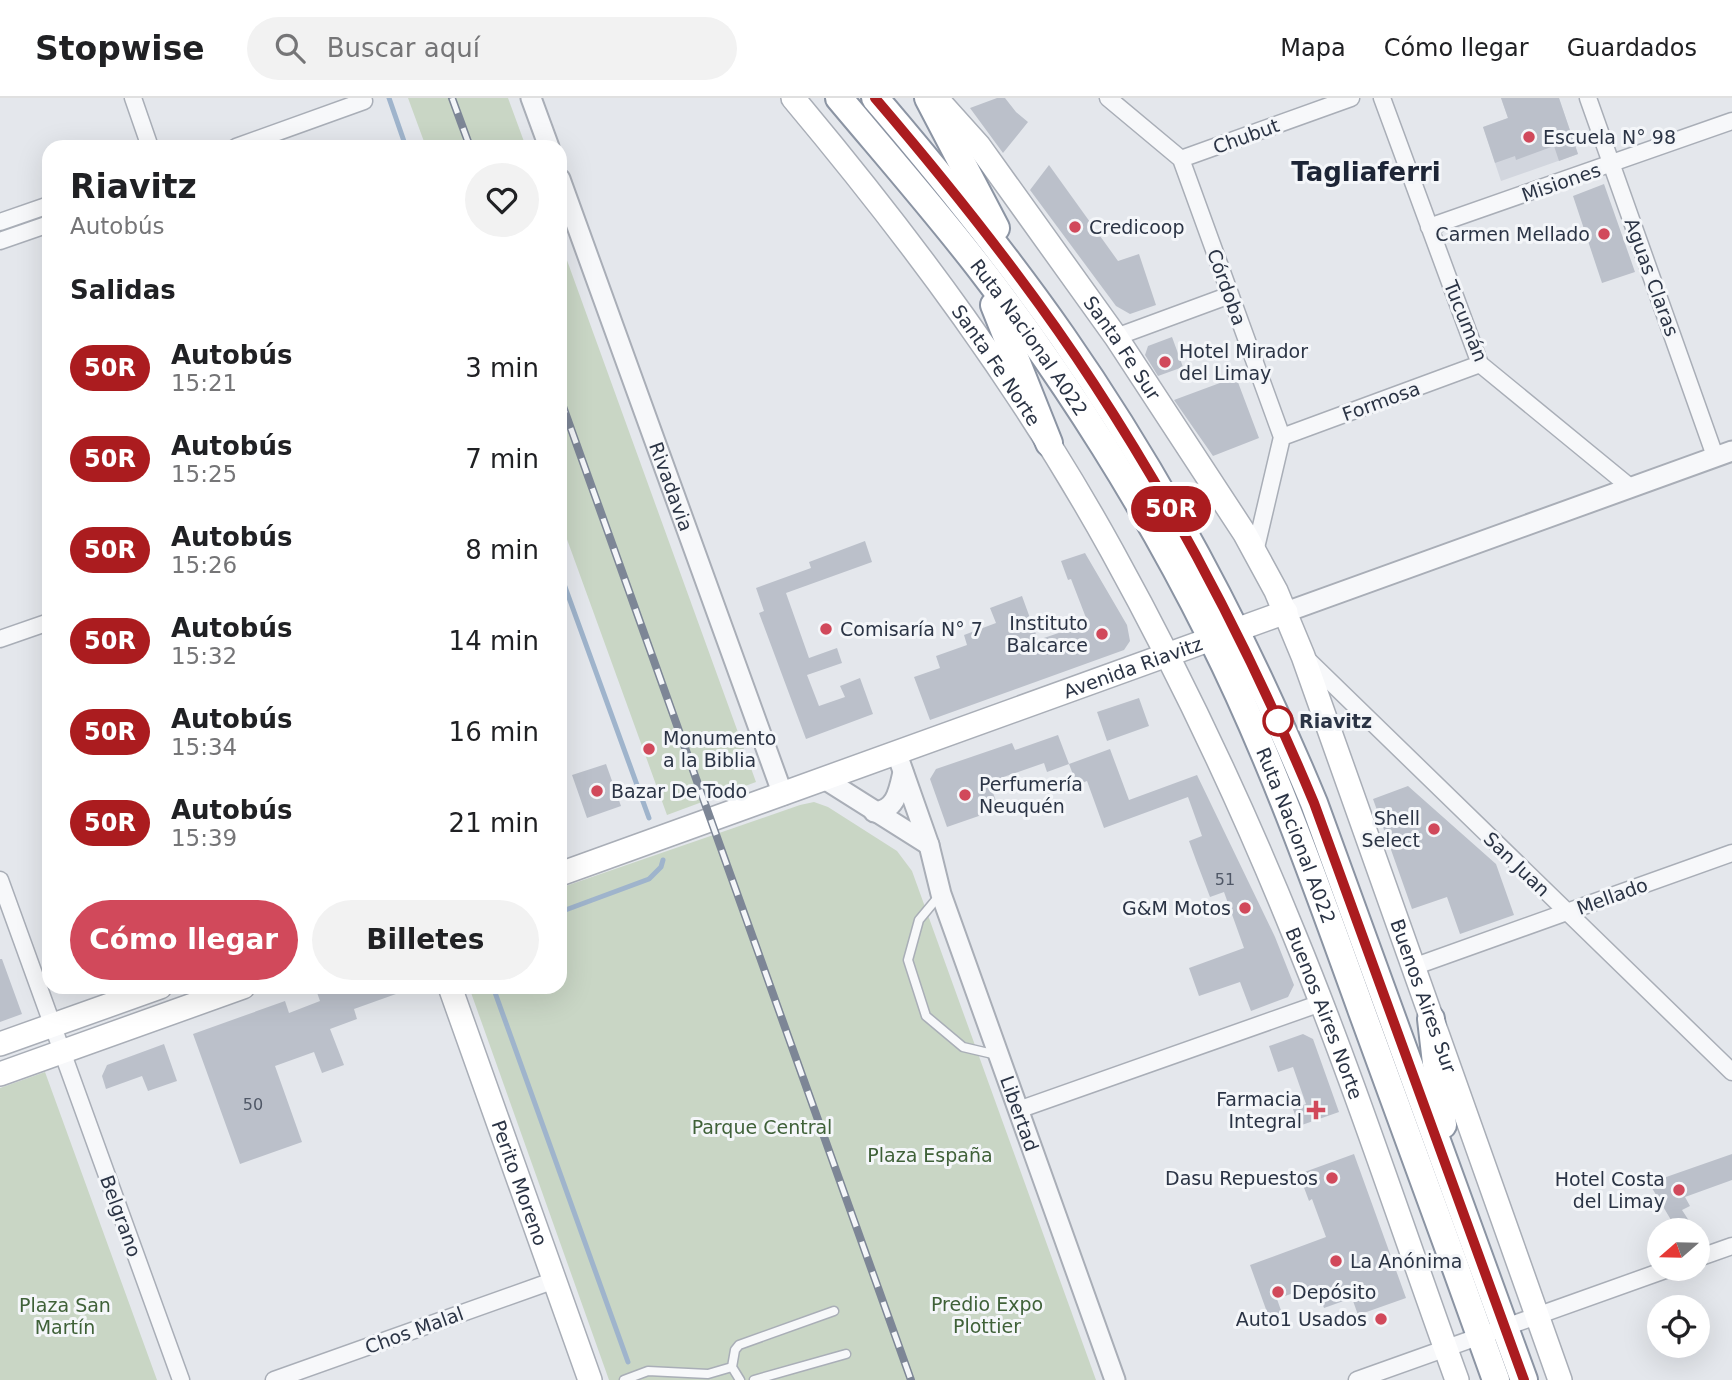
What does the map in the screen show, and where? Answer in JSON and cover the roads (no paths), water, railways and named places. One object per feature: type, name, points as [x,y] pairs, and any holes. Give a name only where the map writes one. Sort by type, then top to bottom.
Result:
[{"type":"highway","name":"Ruta Nacional A022","points":[[839,98],[979,267],[1091,428],[1156,536],[1280,726],[1314,803],[1524,1380]]},
{"type":"highway","name":"Ruta Nacional A022","points":[[875,98],[1024,283],[1131,442],[1188,538],[1266,758],[1305,857],[1496,1380]]},
{"type":"highway","points":[[928,98],[1024,283]]},
{"type":"highway","points":[[979,267],[1049,443]]},
{"type":"highway","points":[[1431,1019],[1447,1165]]},
{"type":"main road","name":"Santa Fe Norte","points":[[793,98],[936,277],[1012,385],[1112,551],[1166,656]]},
{"type":"main road","name":"Santa Fe Sur","points":[[936,98],[979,146],[1116,337],[1234,518],[1286,612]]},
{"type":"main road","name":"Avenida Riavitz","points":[[567,872],[826,780],[900,762],[1166,656],[1286,612]]},
{"type":"main road","name":"Buenos Aires Sur","points":[[1286,612],[1560,1380]]},
{"type":"main road","name":"Buenos Aires Norte","points":[[1166,656],[1267,869],[1321,1003],[1457,1380]]},
{"type":"main road","name":"Avenida Riavitz","points":[[567,859],[654,841]]},
{"type":"main road","points":[[0,1044],[141,994]]},
{"type":"main road","points":[[0,1074],[224,994]]},
{"type":"main road","name":"Perito Moreno","points":[[453,994],[590,1380]]},
{"type":"street","points":[[133,98],[148,140]]},
{"type":"street","points":[[531,98],[546,140]]},
{"type":"street","points":[[1108,98],[1181,159]]},
{"type":"street","name":"Chubut","points":[[1181,159],[1350,98]]},
{"type":"street","name":"Tucumán","points":[[1382,98],[1480,365],[1630,487]]},
{"type":"street","name":"Aguas Claras","points":[[1587,98],[1724,454]]},
{"type":"street","points":[[255,140],[363,99]]},
{"type":"street","name":"Misiones","points":[[1429,227],[1732,121]]},
{"type":"street","name":"Córdoba","points":[[1181,159],[1282,437]]},
{"type":"street","name":"Rivadavia","points":[[567,198],[783,795]]},
{"type":"street","points":[[0,222],[42,207]]},
{"type":"street","points":[[0,241],[42,226]]},
{"type":"street","points":[[1116,337],[1230,295]]},
{"type":"street","name":"Formosa","points":[[1282,437],[1480,365]]},
{"type":"street","points":[[1255,552],[1282,437]]},
{"type":"street","name":"Avenida Riavitz","points":[[1286,612],[1724,454]]},
{"type":"street","points":[[1234,518],[1248,519],[1265,507]]},
{"type":"street","points":[[0,639],[42,624]]},
{"type":"street","name":"San Juan","points":[[1303,656],[1732,1072]]},
{"type":"street","points":[[874,812],[885,809],[894,802],[900,762]]},
{"type":"street","name":"Libertad","points":[[900,762],[929,845],[941,894],[1115,1380]]},
{"type":"street","points":[[826,780],[929,845]]},
{"type":"street","name":"Mellado","points":[[1413,967],[1732,853]]},
{"type":"street","name":"Belgrano","points":[[0,880],[181,1380]]},
{"type":"street","points":[[1018,1110],[1321,1003]]},
{"type":"street","points":[[1710,1254],[1732,1246]]},
{"type":"street","points":[[1357,1380],[1647,1277]]},
{"type":"street","name":"Chos Malal","points":[[274,1380],[555,1280]]},
{"type":"lane","points":[[941,894],[919,920],[908,960],[926,1016],[963,1047],[999,1055]]},
{"type":"lane","points":[[740,1380],[732,1367],[738,1345],[834,1311]]},
{"type":"lane","points":[[754,1380],[846,1354]]},
{"type":"lane","points":[[624,1380],[648,1371],[708,1374],[732,1367]]},
{"type":"waterway","points":[[389,98],[404,140]]},
{"type":"waterway","points":[[567,592],[649,818]]},
{"type":"waterway","points":[[567,909],[649,879],[661,867],[663,860]]},
{"type":"waterway","points":[[496,994],[628,1362]]},
{"type":"railway","points":[[452,98],[467,140]]},
{"type":"railway","points":[[567,418],[911,1380]]},
{"type":"place","name":"Escuela N° 98","points":[[1529,137]]},
{"type":"place","name":"Credicoop","points":[[1075,227]]},
{"type":"place","name":"Carmen Mellado","points":[[1604,234]]},
{"type":"place","name":"Hotel Mirador del Limay","points":[[1165,362]]},
{"type":"place","name":"Comisaría N° 7","points":[[826,629]]},
{"type":"place","name":"Instituto Balcarce","points":[[1102,634]]},
{"type":"place","name":"Riavitz","points":[[1278,721]]},
{"type":"place","name":"Monumento a la Biblia","points":[[649,749]]},
{"type":"place","name":"Bazar De Todo","points":[[597,791]]},
{"type":"place","name":"Perfumería Neuquén","points":[[965,795]]},
{"type":"place","name":"Shell Select","points":[[1434,829]]},
{"type":"place","name":"G&M Motos","points":[[1245,908]]},
{"type":"place","name":"Farmacia Integral","points":[[1316,1110]]},
{"type":"place","name":"Dasu Repuestos","points":[[1332,1178]]},
{"type":"place","name":"Hotel Costa del Limay","points":[[1679,1190]]},
{"type":"place","name":"La Anónima","points":[[1336,1261]]},
{"type":"place","name":"Depósito","points":[[1278,1292]]},
{"type":"place","name":"Auto1 Usados","points":[[1381,1319]]},
{"type":"district","name":"Tagliaferri","points":[[1366,172]]},
{"type":"park label","name":"Parque Central","points":[[762,1127]]},
{"type":"park label","name":"Plaza España","points":[[930,1155]]},
{"type":"park label","name":"Predio Expo Plottier","points":[[987,1315]]},
{"type":"park label","name":"Plaza San Martín","points":[[65,1316]]}]
